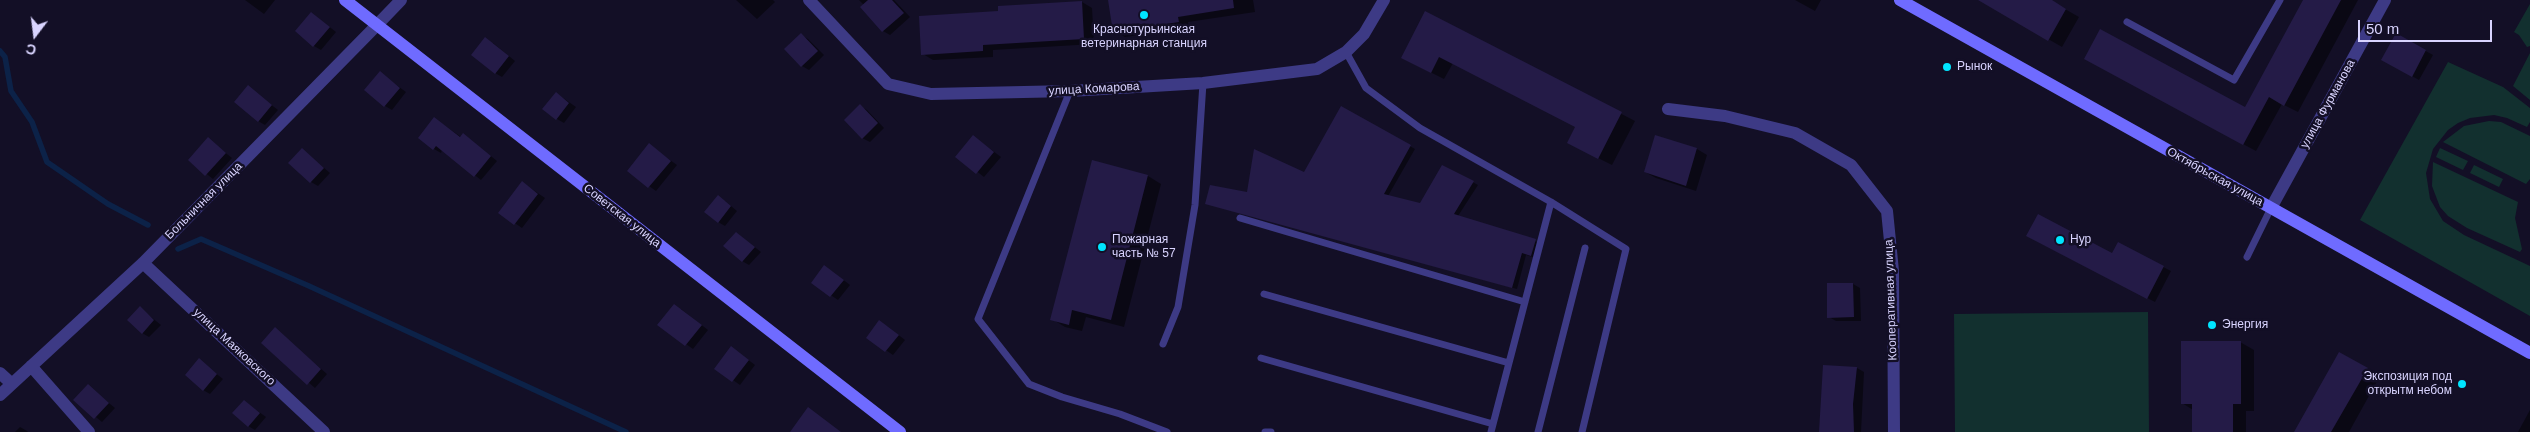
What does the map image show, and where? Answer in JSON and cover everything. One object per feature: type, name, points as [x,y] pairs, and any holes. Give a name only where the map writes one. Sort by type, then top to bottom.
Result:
[{"type":"main road","name":"Советская улица","points":[[345,0],[900,432]]},
{"type":"main road","name":"Октябрьская улица","points":[[1900,0],[2530,353]]},
{"type":"street","name":"Больничная улица","points":[[0,395],[143,263],[401,0]]},
{"type":"street","name":"улица Комарова","points":[[809,0],[888,84],[931,94],[1070,91],[1203,83],[1317,69],[1346,52],[1364,34],[1384,0]]},
{"type":"street","name":"улица Фурманова","points":[[2271,208],[2385,0]]},
{"type":"street","name":"Кооперативная улица","points":[[1668,109],[1725,116],[1795,133],[1851,165],[1887,210],[1892,271],[1894,432]]},
{"type":"street","name":"улица Маяковского","points":[[143,263],[324,432]]},
{"type":"street","points":[[32,366],[89,432]]},
{"type":"street","points":[[0,373],[12,384]]},
{"type":"lane","points":[[2127,22],[2234,80],[2280,0]]},
{"type":"lane","points":[[1346,52],[1366,88],[1420,128],[1551,202],[1626,249],[1582,432]]},
{"type":"lane","points":[[1163,344],[1178,307],[1195,205],[1203,83]]},
{"type":"lane","points":[[1070,91],[978,319],[1030,384],[1062,398],[1120,414],[1167,432]]},
{"type":"lane","points":[[1491,432],[1551,202]]},
{"type":"lane","points":[[2247,257],[2271,208]]},
{"type":"lane","points":[[1240,218],[1525,302]]},
{"type":"lane","points":[[1538,432],[1584,248]]},
{"type":"lane","points":[[1264,294],[1509,363]]},
{"type":"lane","points":[[1261,358],[1493,424]]},
{"type":"lane","points":[[1265,432],[1271,432]]},
{"type":"green space","points":[[2530,4],[2530,46],[2527,47],[2519,35],[2514,32]]},
{"type":"green space","points":[[2530,53],[2530,100],[2513,86]]},
{"type":"green space","points":[[2448,62],[2503,87],[2530,108],[2530,122],[2527,127],[2507,118],[2494,115],[2470,118],[2458,123],[2448,130],[2433,149],[2426,173],[2430,199],[2443,221],[2464,235],[2530,266],[2530,316],[2360,220]]},
{"type":"green space","points":[[2489,121],[2501,122],[2530,136],[2530,179],[2526,184],[2443,142],[2464,126]]},
{"type":"green space","points":[[2440,148],[2468,161],[2463,170],[2436,157]]},
{"type":"green space","points":[[2433,162],[2518,202],[2515,218],[2522,249],[2520,252],[2467,228],[2448,216],[2440,207],[2432,186]]},
{"type":"green space","points":[[2474,165],[2503,179],[2499,187],[2470,173]]},
{"type":"green space","points":[[2148,312],[2149,432],[1955,432],[1954,314]]},
{"type":"building","points":[[868,0],[892,0],[904,13],[882,32],[860,7]]},
{"type":"building","name":"Краснотурьинская ветеринарная станция","points":[[1108,0],[1233,0],[1234,8],[1178,17],[1179,22],[1113,32]]},
{"type":"building","points":[[1978,0],[2052,0],[2066,9],[2048,41]]},
{"type":"building","points":[[2303,0],[2341,0],[2284,106],[2269,97],[2243,145],[2084,59],[2100,29],[2245,107]]},
{"type":"building","points":[[1082,1],[1084,39],[983,45],[983,51],[921,55],[919,16],[998,11],[998,6]]},
{"type":"building","points":[[1425,11],[1622,112],[1598,159],[1567,143],[1575,127],[1439,57],[1431,73],[1401,58]]},
{"type":"building","points":[[311,12],[330,27],[313,47],[295,31]]},
{"type":"building","points":[[801,33],[818,51],[801,67],[784,49]]},
{"type":"building","points":[[2396,33],[2426,50],[2412,77],[2381,60]]},
{"type":"building","points":[[485,37],[509,56],[495,74],[471,55]]},
{"type":"building","points":[[380,71],[400,88],[384,107],[364,90]]},
{"type":"building","points":[[248,85],[272,105],[258,122],[234,102]]},
{"type":"building","points":[[556,92],[569,103],[556,120],[542,109]]},
{"type":"building","points":[[860,104],[878,123],[862,139],[844,120]]},
{"type":"building","points":[[1341,106],[1411,145],[1384,194],[1420,203],[1442,165],[1474,181],[1454,214],[1536,239],[1531,256],[1522,253],[1512,288],[1205,204],[1210,185],[1247,192],[1254,149],[1304,172]]},
{"type":"building","points":[[434,117],[460,137],[463,133],[491,156],[474,177],[436,146],[433,150],[418,138]]},
{"type":"building","points":[[973,135],[994,152],[976,174],[955,157]]},
{"type":"building","points":[[1655,135],[1697,148],[1686,186],[1644,172]]},
{"type":"building","points":[[208,137],[226,153],[205,176],[188,160]]},
{"type":"building","points":[[649,143],[671,161],[648,188],[627,171]]},
{"type":"building","points":[[302,148],[324,168],[310,183],[288,163]]},
{"type":"building","points":[[1092,160],[1148,175],[1111,320],[1072,310],[1069,325],[1050,320]]},
{"type":"building","points":[[522,181],[538,194],[514,225],[498,213]]},
{"type":"building","points":[[718,195],[731,206],[718,223],[704,212]]},
{"type":"building","points":[[2038,214],[2112,253],[2118,242],[2164,266],[2147,299],[2026,236]]},
{"type":"building","points":[[736,232],[755,247],[742,262],[723,246]]},
{"type":"building","points":[[824,265],[844,280],[830,297],[811,283]]},
{"type":"building","points":[[1827,283],[1853,283],[1854,317],[1827,318]]},
{"type":"building","points":[[674,304],[702,325],[685,346],[657,325]]},
{"type":"building","points":[[140,306],[154,320],[142,334],[127,320]]},
{"type":"building","points":[[879,320],[899,335],[885,352],[866,338]]},
{"type":"building","points":[[275,327],[321,369],[307,385],[261,343]]},
{"type":"building","points":[[2181,341],[2241,341],[2241,404],[2233,404],[2233,432],[2192,432],[2192,404],[2181,404]]},
{"type":"building","points":[[731,346],[749,360],[732,382],[714,369]]},
{"type":"building","points":[[2339,352],[2368,368],[2331,432],[2294,432]]},
{"type":"building","points":[[199,358],[217,374],[203,391],[185,375]]},
{"type":"building","points":[[1823,365],[1857,367],[1853,404],[1854,432],[1819,432]]},
{"type":"building","points":[[88,384],[109,403],[94,419],[73,400]]},
{"type":"building","points":[[244,400],[260,413],[248,427],[232,413]]},
{"type":"building","points":[[808,407],[841,432],[790,432]]},
{"type":"waterway","points":[[0,51],[5,57],[11,91],[32,122],[47,162],[108,204],[148,225]]},
{"type":"waterway","points":[[178,249],[201,239],[309,286],[626,432]]},
{"type":"place","name":"Краснотурьинская ветеринарная станция","points":[[1144,15]]},
{"type":"place","name":"Рынок","points":[[1947,67]]},
{"type":"place","name":"Нур","points":[[2060,240]]},
{"type":"place","name":"Пожарная часть № 57","points":[[1102,247]]},
{"type":"place","name":"Энергия","points":[[2212,325]]},
{"type":"place","name":"Экспозиция под открытм небом","points":[[2462,384]]}]
